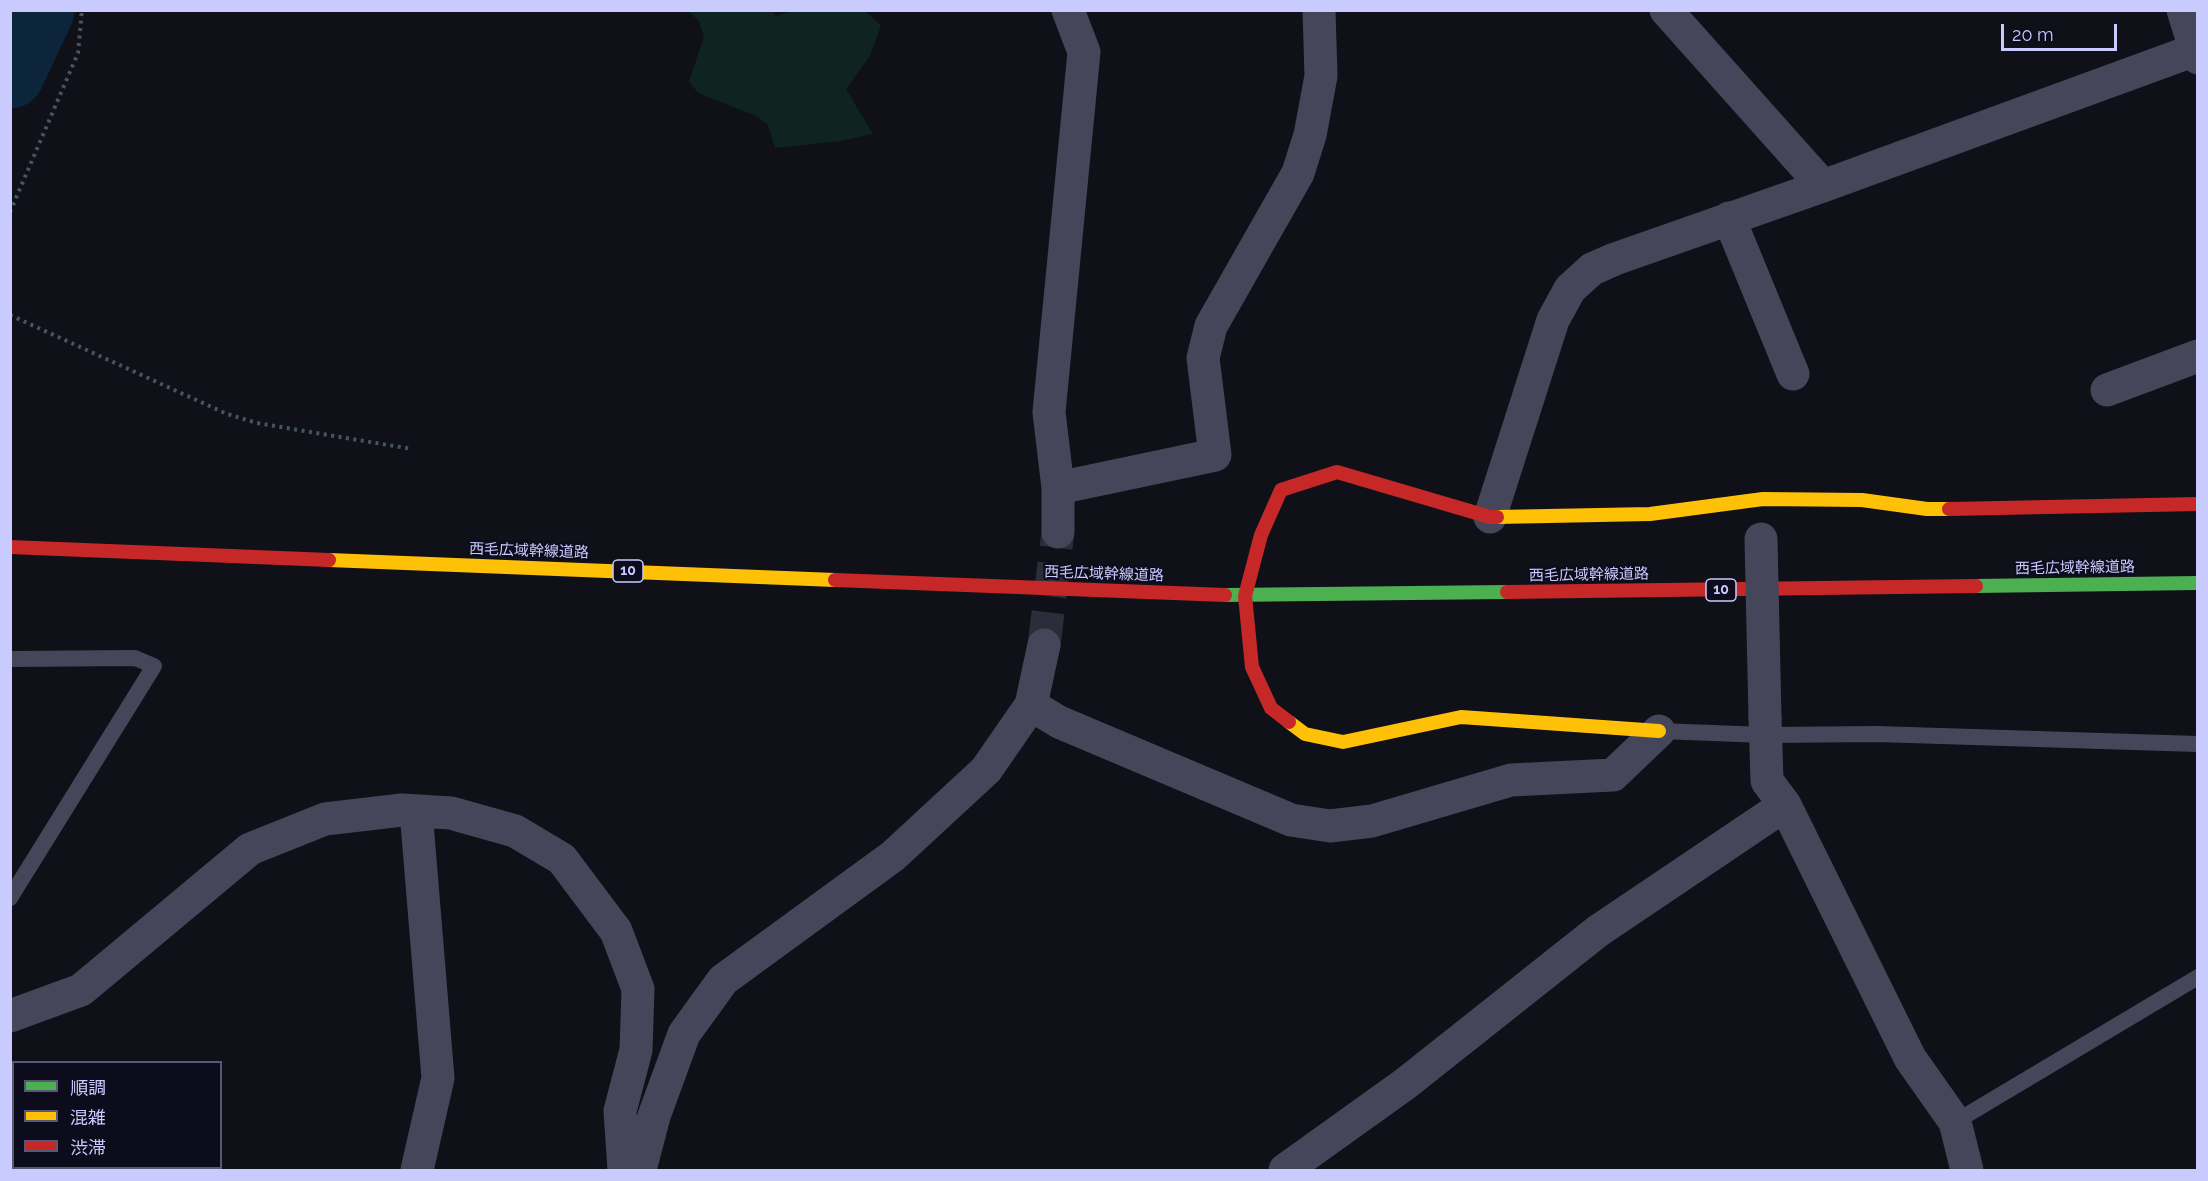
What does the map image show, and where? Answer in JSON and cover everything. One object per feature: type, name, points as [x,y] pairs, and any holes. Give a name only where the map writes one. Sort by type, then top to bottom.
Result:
[{"type":"main road","points":[[1659,731],[1461,717],[1343,742],[1305,734],[1271,708],[1252,667],[1245,596],[1261,535],[1281,490],[1337,472],[1490,517],[1650,514],[1763,499],[1862,500],[1927,509],[2198,504]]},
{"type":"main road","name":"西毛広域幹線道路","points":[[10,547],[1245,596],[2198,583]]},
{"type":"street","points":[[1058,532],[1058,488],[1049,412],[1084,52],[1068,10]]},
{"type":"street","points":[[1058,488],[1215,455],[1203,358],[1211,326],[1298,173],[1310,135],[1321,76],[1319,10]]},
{"type":"street","points":[[1666,10],[1823,186]]},
{"type":"street","points":[[1490,517],[1553,320],[1570,289],[1592,269],[1729,218],[2196,54],[2183,10]]},
{"type":"street","points":[[1729,218],[1793,374]]},
{"type":"street","points":[[2108,390],[2198,356]]},
{"type":"street","points":[[1763,499],[1761,538],[1767,781],[1785,805],[1910,1058],[1955,1122],[1967,1170]]},
{"type":"street","points":[[640,1170],[654,1116],[684,1034],[723,980],[892,856],[986,770],[1031,705],[1044,645]]},
{"type":"street","points":[[1031,705],[1059,722],[1291,820],[1330,826],[1372,821],[1511,780],[1613,775],[1659,731]]},
{"type":"street","points":[[1285,1170],[1405,1084],[1598,931],[1785,805]]},
{"type":"street","points":[[10,1016],[81,990],[250,849],[325,819],[402,810],[451,813],[515,831],[562,859],[616,931],[638,989],[636,1050],[620,1111],[624,1170]]},
{"type":"street","points":[[416,811],[438,1078],[417,1170]]},
{"type":"lane","points":[[10,659],[135,658],[154,666],[10,898]]},
{"type":"lane","points":[[1659,731],[1766,726],[1877,734],[2198,744]]},
{"type":"lane","points":[[1955,1122],[2198,977]]},
{"type":"path","points":[[10,212],[78,53],[82,10]]},
{"type":"path","points":[[10,315],[227,414],[257,423],[412,449]]},
{"type":"green space","points":[[688,11],[773,11],[776,16],[792,11],[865,11],[881,25],[870,56],[846,89],[873,134],[841,141],[775,148],[768,125],[756,116],[698,93],[689,81],[704,37],[699,21]]},
{"type":"waterway","points":[[10,74],[40,10]]},
{"type":"tunnel","points":[[1044,645],[1058,532]]},
{"type":"traffic: fast","points":[[1976,586],[2198,583]]},
{"type":"traffic: fast","points":[[1225,595],[1507,592]]},
{"type":"traffic: slow","points":[[1497,517],[1650,514],[1763,499],[1862,500],[1927,509],[1949,509]]},
{"type":"traffic: slow","points":[[329,560],[835,580]]},
{"type":"traffic: slow","points":[[1289,722],[1305,734],[1343,742],[1461,717],[1659,731]]},
{"type":"traffic: jam","points":[[1289,722],[1271,708],[1252,667],[1245,596],[1261,535],[1281,490],[1337,472],[1490,517],[1497,517]]},
{"type":"traffic: jam","points":[[1949,509],[2198,504]]},
{"type":"traffic: jam","points":[[10,547],[329,560]]},
{"type":"traffic: jam","points":[[835,580],[1225,595]]},
{"type":"traffic: jam","points":[[1507,592],[1976,586]]}]
